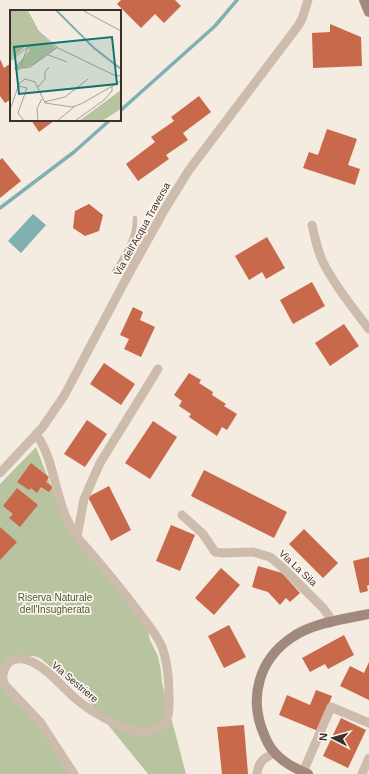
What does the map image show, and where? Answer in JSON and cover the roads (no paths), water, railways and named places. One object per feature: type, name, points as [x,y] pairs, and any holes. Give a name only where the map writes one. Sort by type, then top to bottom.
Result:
[{"type":"street","name":"Via dell'Acqua Traversa","points":[[0,473],[36,434],[55,410],[71,384],[166,207],[189,170],[298,26],[302,19],[308,0]]},
{"type":"street","points":[[364,0],[369,12]]},
{"type":"street","points":[[312,225],[318,248],[327,269],[369,329]]},
{"type":"street","points":[[77,537],[84,499],[97,469],[110,444],[158,369]]},
{"type":"street","name":"Via Sestriere","points":[[36,434],[49,457],[63,512],[77,537],[116,582],[158,638],[168,670],[169,708],[166,721],[160,728],[150,731],[135,731],[104,717],[80,703],[54,678],[36,664],[22,658],[10,661],[3,674],[3,681],[5,685],[40,722],[74,774]]},
{"type":"street","name":"Via La Sila","points":[[182,515],[203,534],[215,552],[253,552],[264,554],[275,561],[323,608],[329,616],[330,623]]},
{"type":"street","points":[[369,614],[305,630],[290,638],[270,658],[260,674],[257,690],[258,717],[268,745],[274,753],[286,763],[302,772],[331,707],[369,723]]},
{"type":"street","points":[[257,774],[258,765],[261,761],[274,753]]},
{"type":"street","points":[[362,774],[369,758]]},
{"type":"lane","points":[[114,272],[130,243],[134,231],[135,218]]},
{"type":"lane","points":[[130,243],[143,249]]},
{"type":"water","points":[[33,214],[46,225],[21,253],[8,241]]},
{"type":"waterway","points":[[121,110],[215,26],[237,0]]},
{"type":"waterway","points":[[0,208],[74,152],[109,121]]},
{"type":"park label","name":"Riserva Naturale dell'Insugherata","points":[[55,602]]}]
